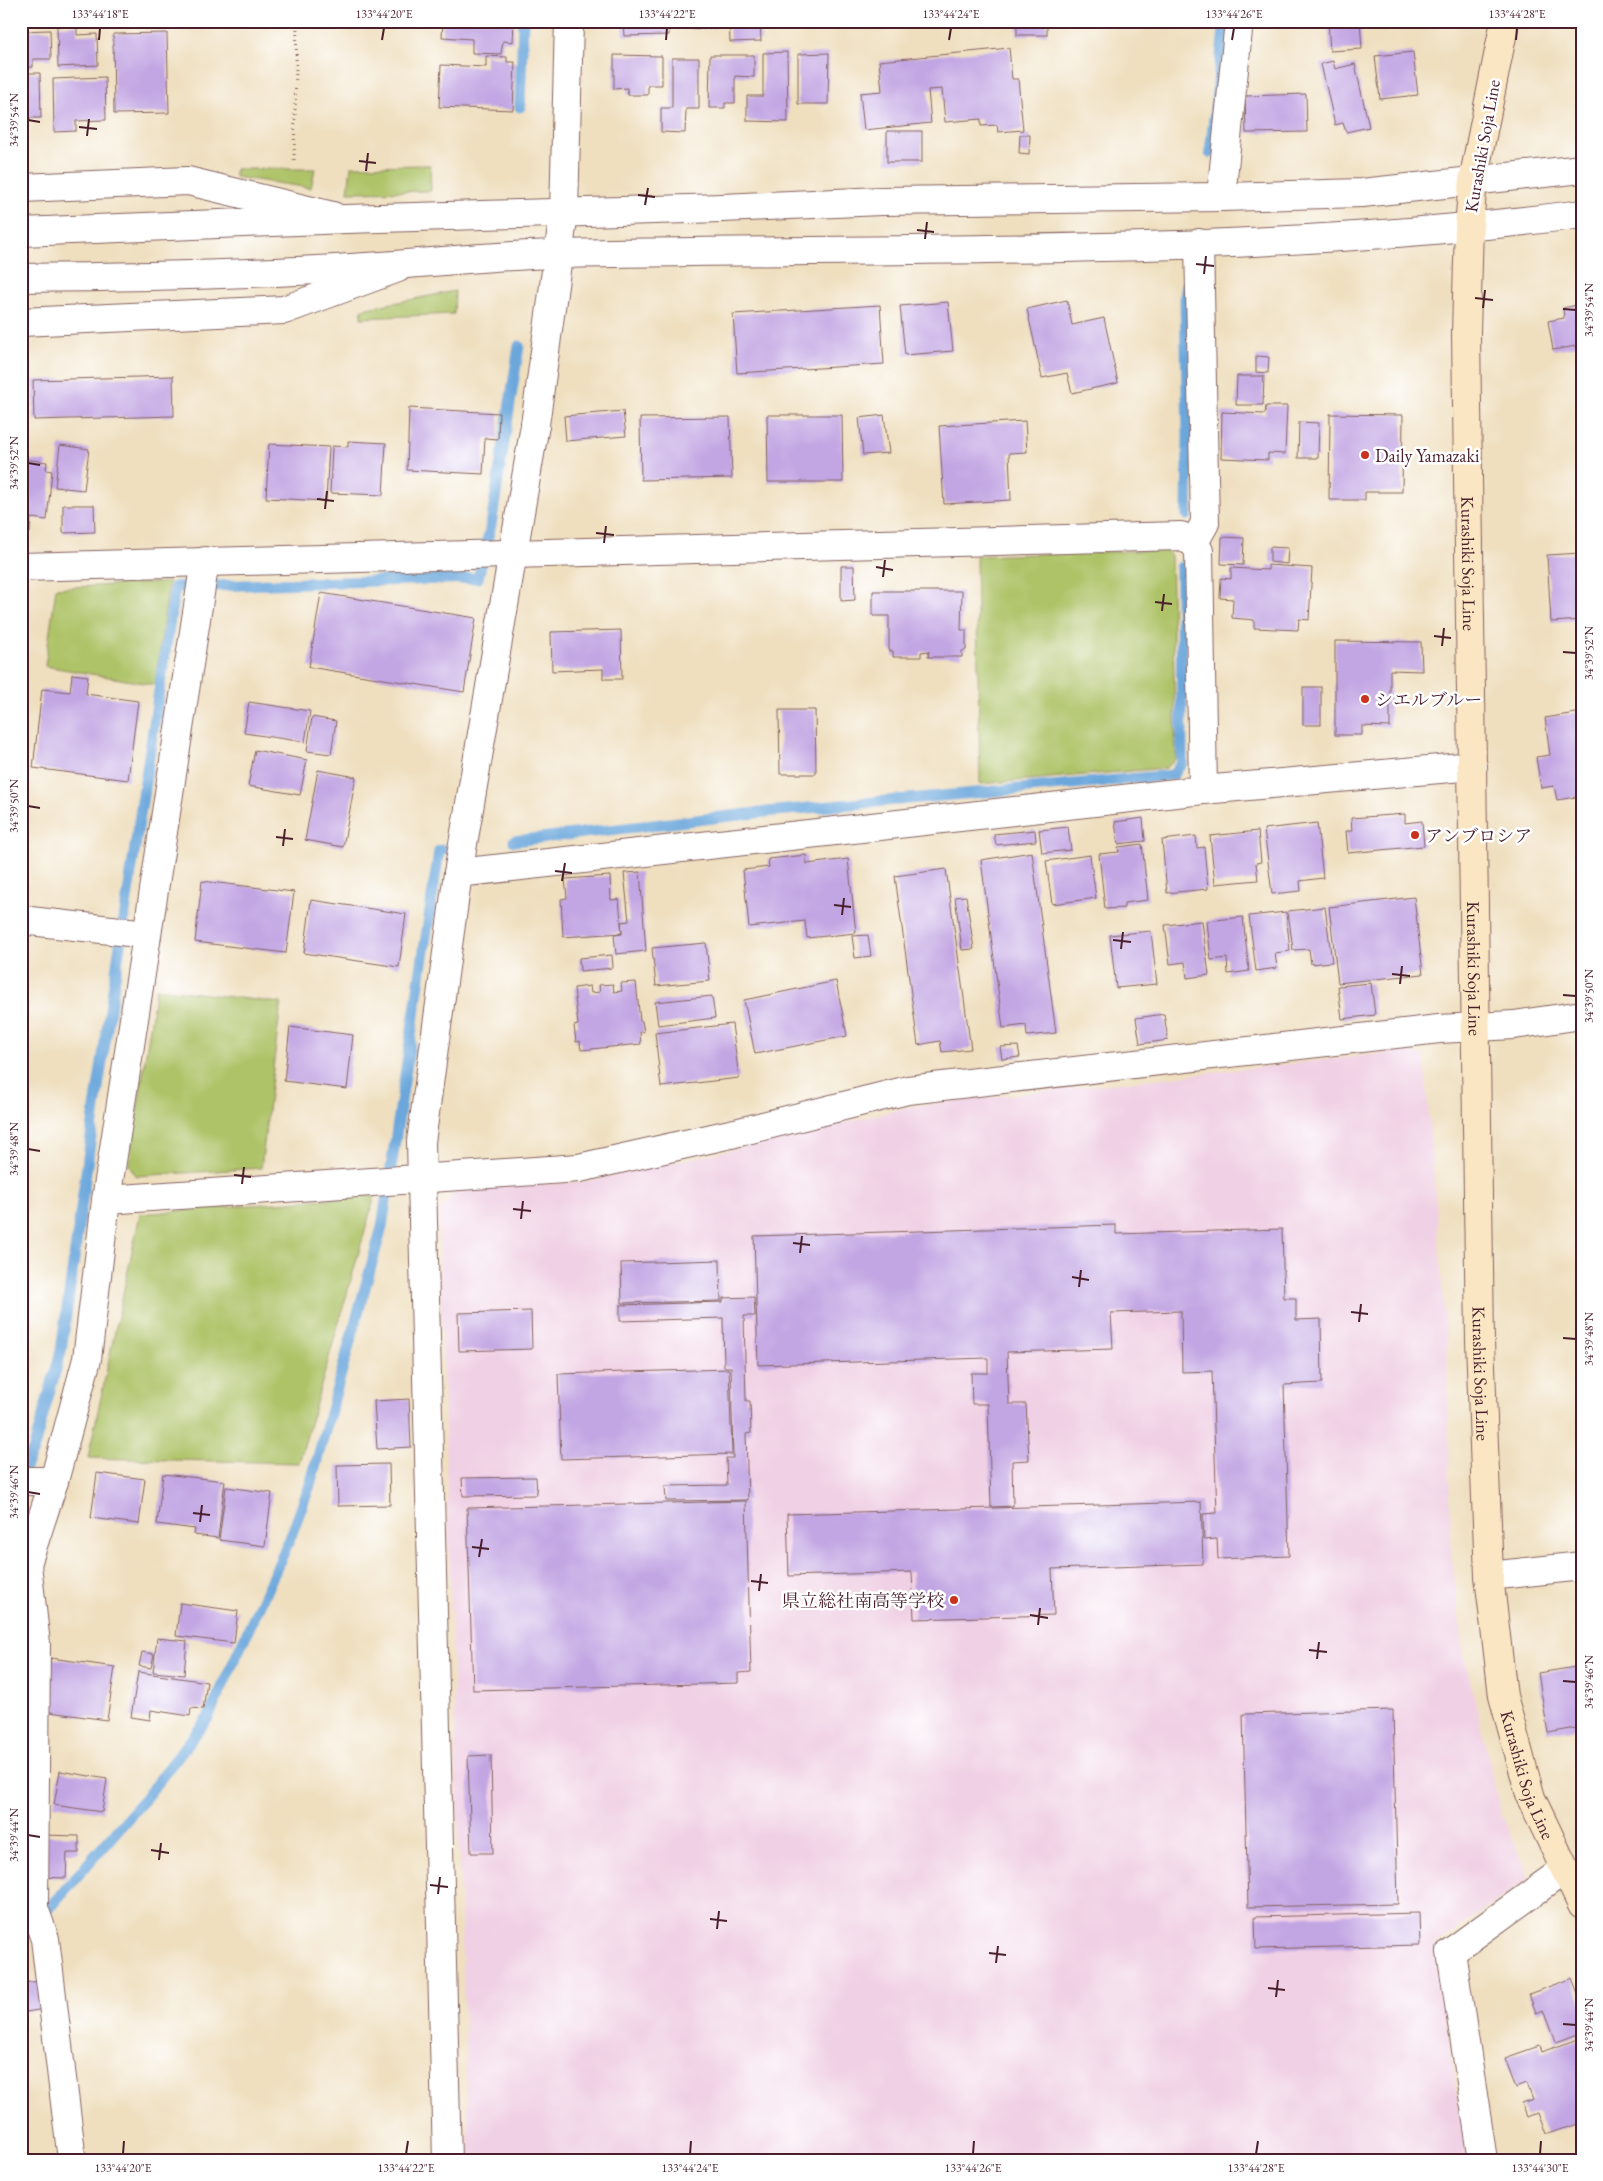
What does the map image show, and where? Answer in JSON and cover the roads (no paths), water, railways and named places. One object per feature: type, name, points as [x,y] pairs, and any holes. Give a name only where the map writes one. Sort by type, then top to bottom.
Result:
[{"type":"main road","name":"Kurashiki Soja Line","points":[[1505,21],[1473,181],[1468,226],[1466,333],[1480,1341],[1490,1576],[1503,1696],[1531,1798],[1582,1905]]},
{"type":"street","points":[[447,2160],[420,1142],[458,873],[494,554],[535,425],[564,212],[568,21]]},
{"type":"street","points":[[1221,197],[1239,21]]},
{"type":"street","points":[[21,232],[881,201],[1221,197],[1362,193],[1582,169]]},
{"type":"street","points":[[21,188],[188,181],[346,219]]},
{"type":"street","points":[[21,278],[216,276],[558,254],[894,252],[1199,243],[1369,236],[1582,214]]},
{"type":"street","points":[[1194,543],[1205,523],[1199,243]]},
{"type":"street","points":[[21,322],[284,310],[406,265]]},
{"type":"street","points":[[21,567],[202,577],[494,554],[1182,536],[1194,543],[1199,550],[1203,790]]},
{"type":"street","points":[[72,2160],[45,1939],[34,1908],[36,1644],[24,1569],[54,1481],[87,1359],[106,1200],[130,933],[202,577]]},
{"type":"street","points":[[458,873],[1203,790],[1473,766]]},
{"type":"street","points":[[21,920],[130,933]]},
{"type":"street","points":[[106,1200],[579,1168],[735,1133],[908,1090],[1476,1027],[1514,1025],[1582,1014]]},
{"type":"street","points":[[24,1481],[54,1481]]},
{"type":"street","points":[[1490,1576],[1582,1566]]},
{"type":"street","points":[[1484,2160],[1451,1952],[1564,1870]]},
{"type":"waterway","points":[[520,107],[523,21]]},
{"type":"waterway","points":[[1210,153],[1225,21]]},
{"type":"waterway","points":[[1187,285],[1185,298],[1188,438],[1187,515]]},
{"type":"waterway","points":[[21,1475],[33,1451],[61,1351],[96,1101],[175,587],[478,578],[491,525],[519,346]]},
{"type":"waterway","points":[[514,841],[765,812],[1173,775],[1182,763],[1181,567]]},
{"type":"waterway","points":[[21,1940],[143,1801],[208,1718],[289,1541],[310,1485],[382,1227],[439,851],[442,850]]},
{"type":"place","name":"Daily Yamazaki","points":[[1365,455]]},
{"type":"place","name":"シエルブルー","points":[[1365,699]]},
{"type":"place","name":"アンブロシア","points":[[1415,835]]},
{"type":"place","name":"県立総社南高等学校","points":[[954,1600]]}]
